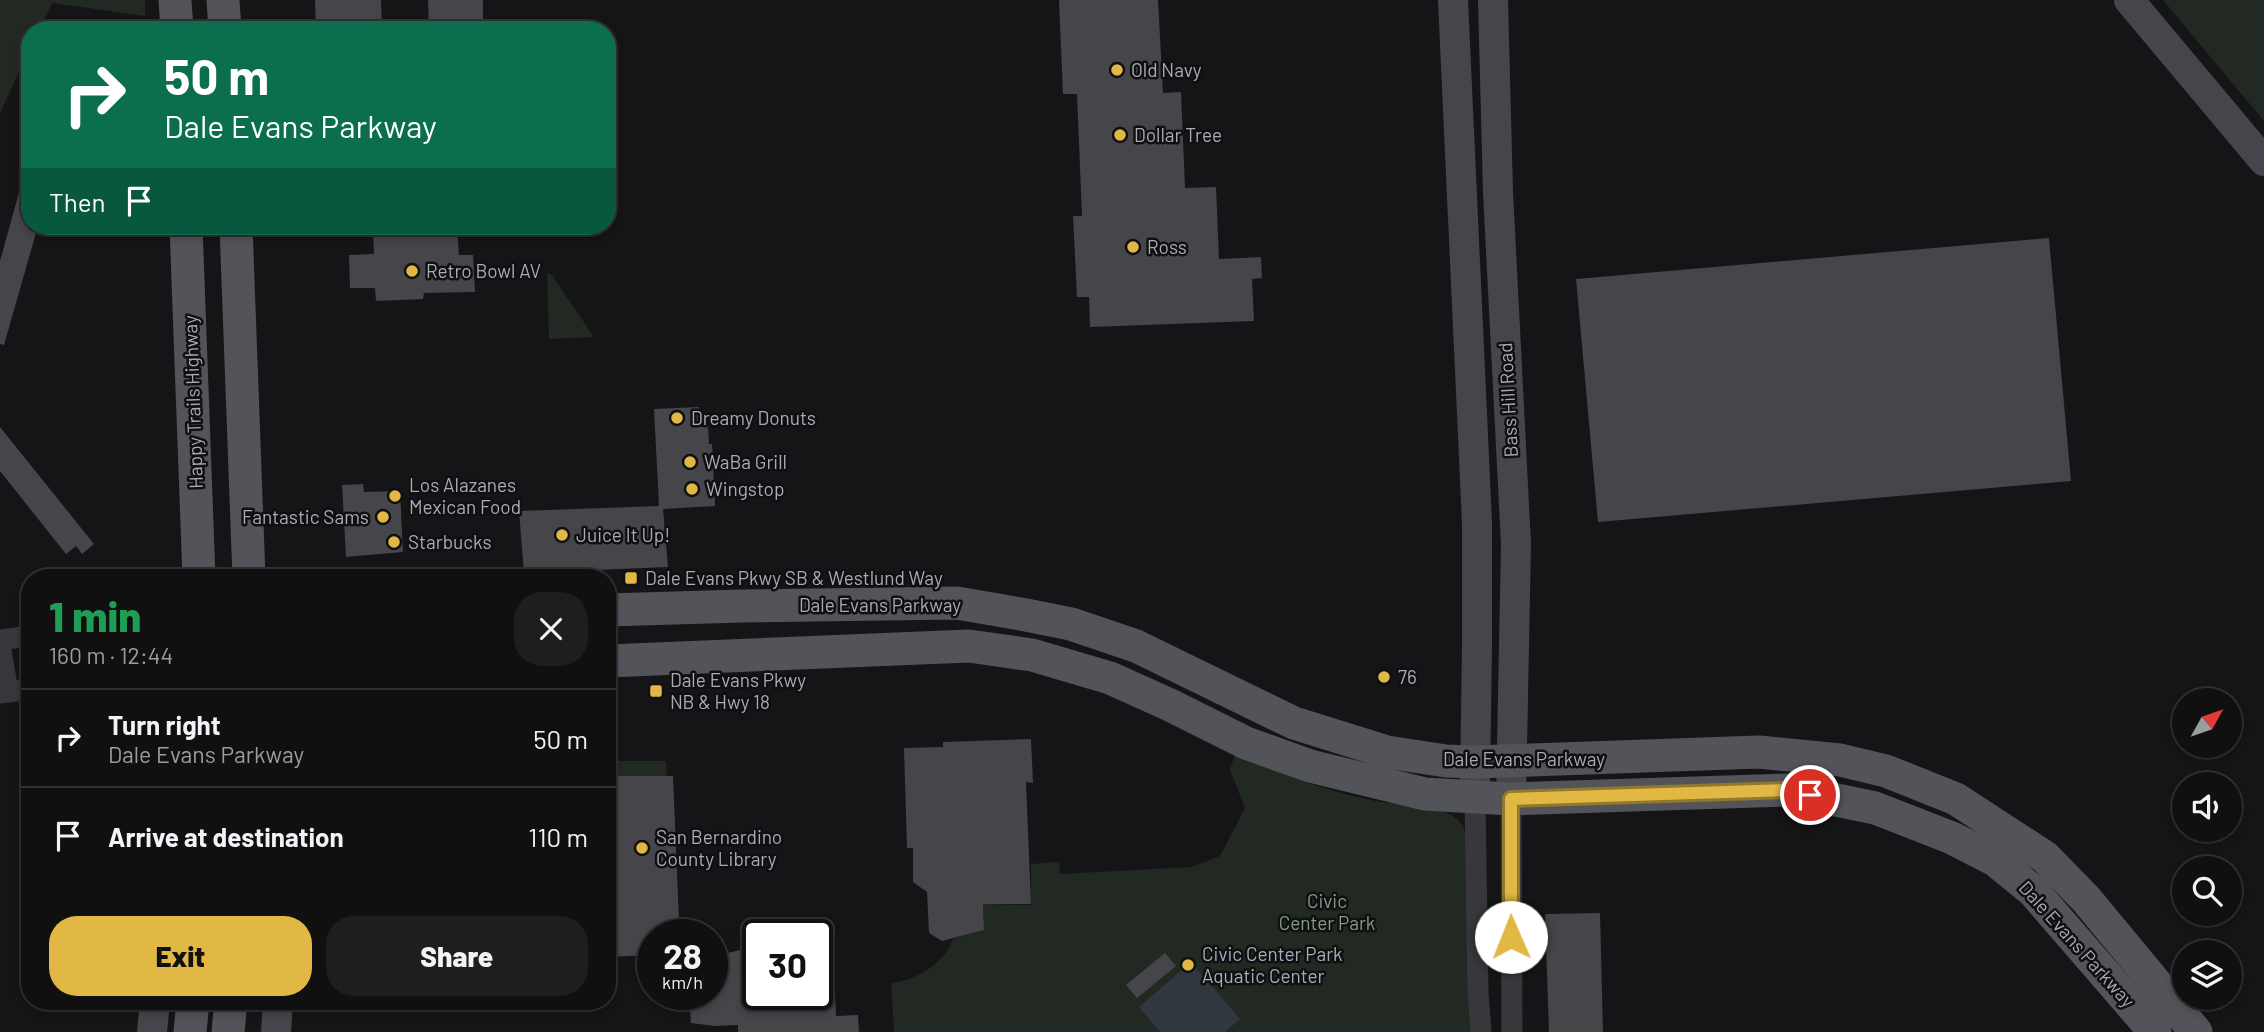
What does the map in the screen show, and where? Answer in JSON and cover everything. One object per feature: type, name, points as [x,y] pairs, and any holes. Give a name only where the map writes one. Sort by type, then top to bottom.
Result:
[{"type":"main road","points":[[175,0],[176,21]]},
{"type":"main road","points":[[223,0],[224,21]]},
{"type":"main road","name":"Bass Hill Road","points":[[1453,0],[1477,523],[1475,798]]},
{"type":"main road","name":"Bass Hill Road","points":[[1493,0],[1498,192],[1516,544],[1511,799]]},
{"type":"main road","points":[[2129,0],[2264,161]]},
{"type":"main road","name":"Happy Trails Highway","points":[[186,235],[199,569]]},
{"type":"main road","points":[[236,235],[249,569]]},
{"type":"main road","name":"Dale Evans Parkway","points":[[616,610],[957,603],[1071,624],[1136,646],[1294,723],[1387,752],[1446,761],[1474,762],[1759,752],[1840,760],[1886,771],[1956,799],[2045,857],[2086,899],[2196,1032]]},
{"type":"main road","name":"Dale Evans Parkway","points":[[616,661],[969,646],[1032,655],[1110,678],[1246,743],[1310,766],[1425,794],[1511,799],[1788,790],[1875,808],[1952,838],[1995,860],[2033,891],[2155,1032]]},
{"type":"main road","points":[[152,1032],[154,1010]]},
{"type":"main road","points":[[190,1032],[191,1010]]},
{"type":"main road","points":[[228,1032],[229,1010]]},
{"type":"main road","points":[[276,1032],[277,1010]]},
{"type":"street","points":[[4,693],[0,642],[21,638]]},
{"type":"street","points":[[1475,798],[1481,1032]]},
{"type":"street","points":[[1511,799],[1512,1032]]},
{"type":"green space","points":[[0,0],[145,0],[145,16],[52,3],[43,21],[21,21],[21,68],[0,113]]},
{"type":"green space","points":[[2163,0],[2264,0],[2264,121]]},
{"type":"green space","points":[[547,274],[551,274],[594,337],[549,339]]},
{"type":"green space","name":"Civic Center Park","points":[[1235,754],[1336,792],[1380,802],[1434,809],[1459,821],[1466,835],[1474,1032],[894,1032],[891,983],[928,969],[943,956],[953,939],[984,930],[983,904],[1031,905],[1031,864],[1059,862],[1060,874],[1192,867],[1220,856],[1245,808],[1230,770]]},
{"type":"green space","points":[[616,761],[666,761],[667,776],[616,776]]},
{"type":"shaded area","points":[[1191,962],[1240,1019],[1225,1032],[1160,1032],[1139,1007]]},
{"type":"building","points":[[315,0],[381,0],[382,21],[316,21]]},
{"type":"building","points":[[428,0],[483,0],[483,21],[429,21]]},
{"type":"building","points":[[1059,0],[1158,0],[1163,93],[1181,92],[1185,188],[1216,187],[1219,259],[1261,257],[1262,278],[1252,279],[1254,321],[1090,327],[1089,297],[1077,297],[1073,216],[1082,216],[1077,94],[1063,94]]},
{"type":"building","points":[[21,185],[21,235],[35,235],[4,345],[0,344],[0,261]]},
{"type":"building","name":"Retro Bowl AV","points":[[373,235],[458,235],[459,255],[473,255],[475,292],[424,293],[423,299],[376,301],[375,288],[350,288],[349,255],[374,254]]},
{"type":"building","points":[[2049,238],[2071,481],[1598,522],[1576,279]]},
{"type":"building","points":[[699,407],[700,427],[708,426],[709,444],[712,444],[715,506],[663,509],[668,567],[524,569],[519,511],[659,506],[654,409]]},
{"type":"building","points":[[0,427],[94,544],[82,554],[76,546],[66,554],[0,471]]},
{"type":"building","points":[[363,484],[364,492],[400,491],[403,552],[346,557],[342,485]]},
{"type":"building","points":[[1031,739],[1033,783],[1026,782],[1031,904],[983,904],[984,930],[942,941],[929,933],[927,892],[913,882],[913,848],[907,848],[904,748],[943,747],[943,742]]},
{"type":"building","name":"San Bernardino County Library","points":[[616,776],[673,776],[679,919],[637,919],[637,956],[616,957]]},
{"type":"building","points":[[1600,913],[1603,1032],[1549,1032],[1545,914]]},
{"type":"building","points":[[742,949],[742,1010],[833,1010],[834,972],[836,1016],[858,1015],[859,1032],[738,1032],[738,1025],[691,1023],[690,1010],[728,1010],[728,953]]},
{"type":"building","points":[[1165,953],[1176,966],[1137,998],[1126,985]]},
{"type":"place","name":"Old Navy","points":[[1117,70]]},
{"type":"place","name":"Dollar Tree","points":[[1120,135]]},
{"type":"place","name":"Ross","points":[[1133,247]]},
{"type":"place","name":"Retro Bowl AV","points":[[412,271]]},
{"type":"place","name":"Dreamy Donuts","points":[[677,418]]},
{"type":"place","name":"WaBa Grill","points":[[690,462]]},
{"type":"place","name":"Wingstop","points":[[692,489]]},
{"type":"place","name":"Los Alazanes Mexican Food","points":[[395,496]]},
{"type":"place","name":"Fantastic Sams","points":[[383,517]]},
{"type":"place","name":"Juice It Up!","points":[[562,535]]},
{"type":"place","name":"Starbucks","points":[[394,542]]},
{"type":"place","name":"Dale Evans Pkwy SB & Westlund Way","points":[[631,578]]},
{"type":"place","name":"76","points":[[1384,677]]},
{"type":"place","name":"Dale Evans Pkwy NB & Hwy 18","points":[[656,691]]},
{"type":"place","name":"San Bernardino County Library","points":[[642,848]]},
{"type":"place","name":"Civic Center Park Aquatic Center","points":[[1188,965]]},
{"type":"route","points":[[1511,937],[1511,799],[1788,790],[1810,795]]}]
